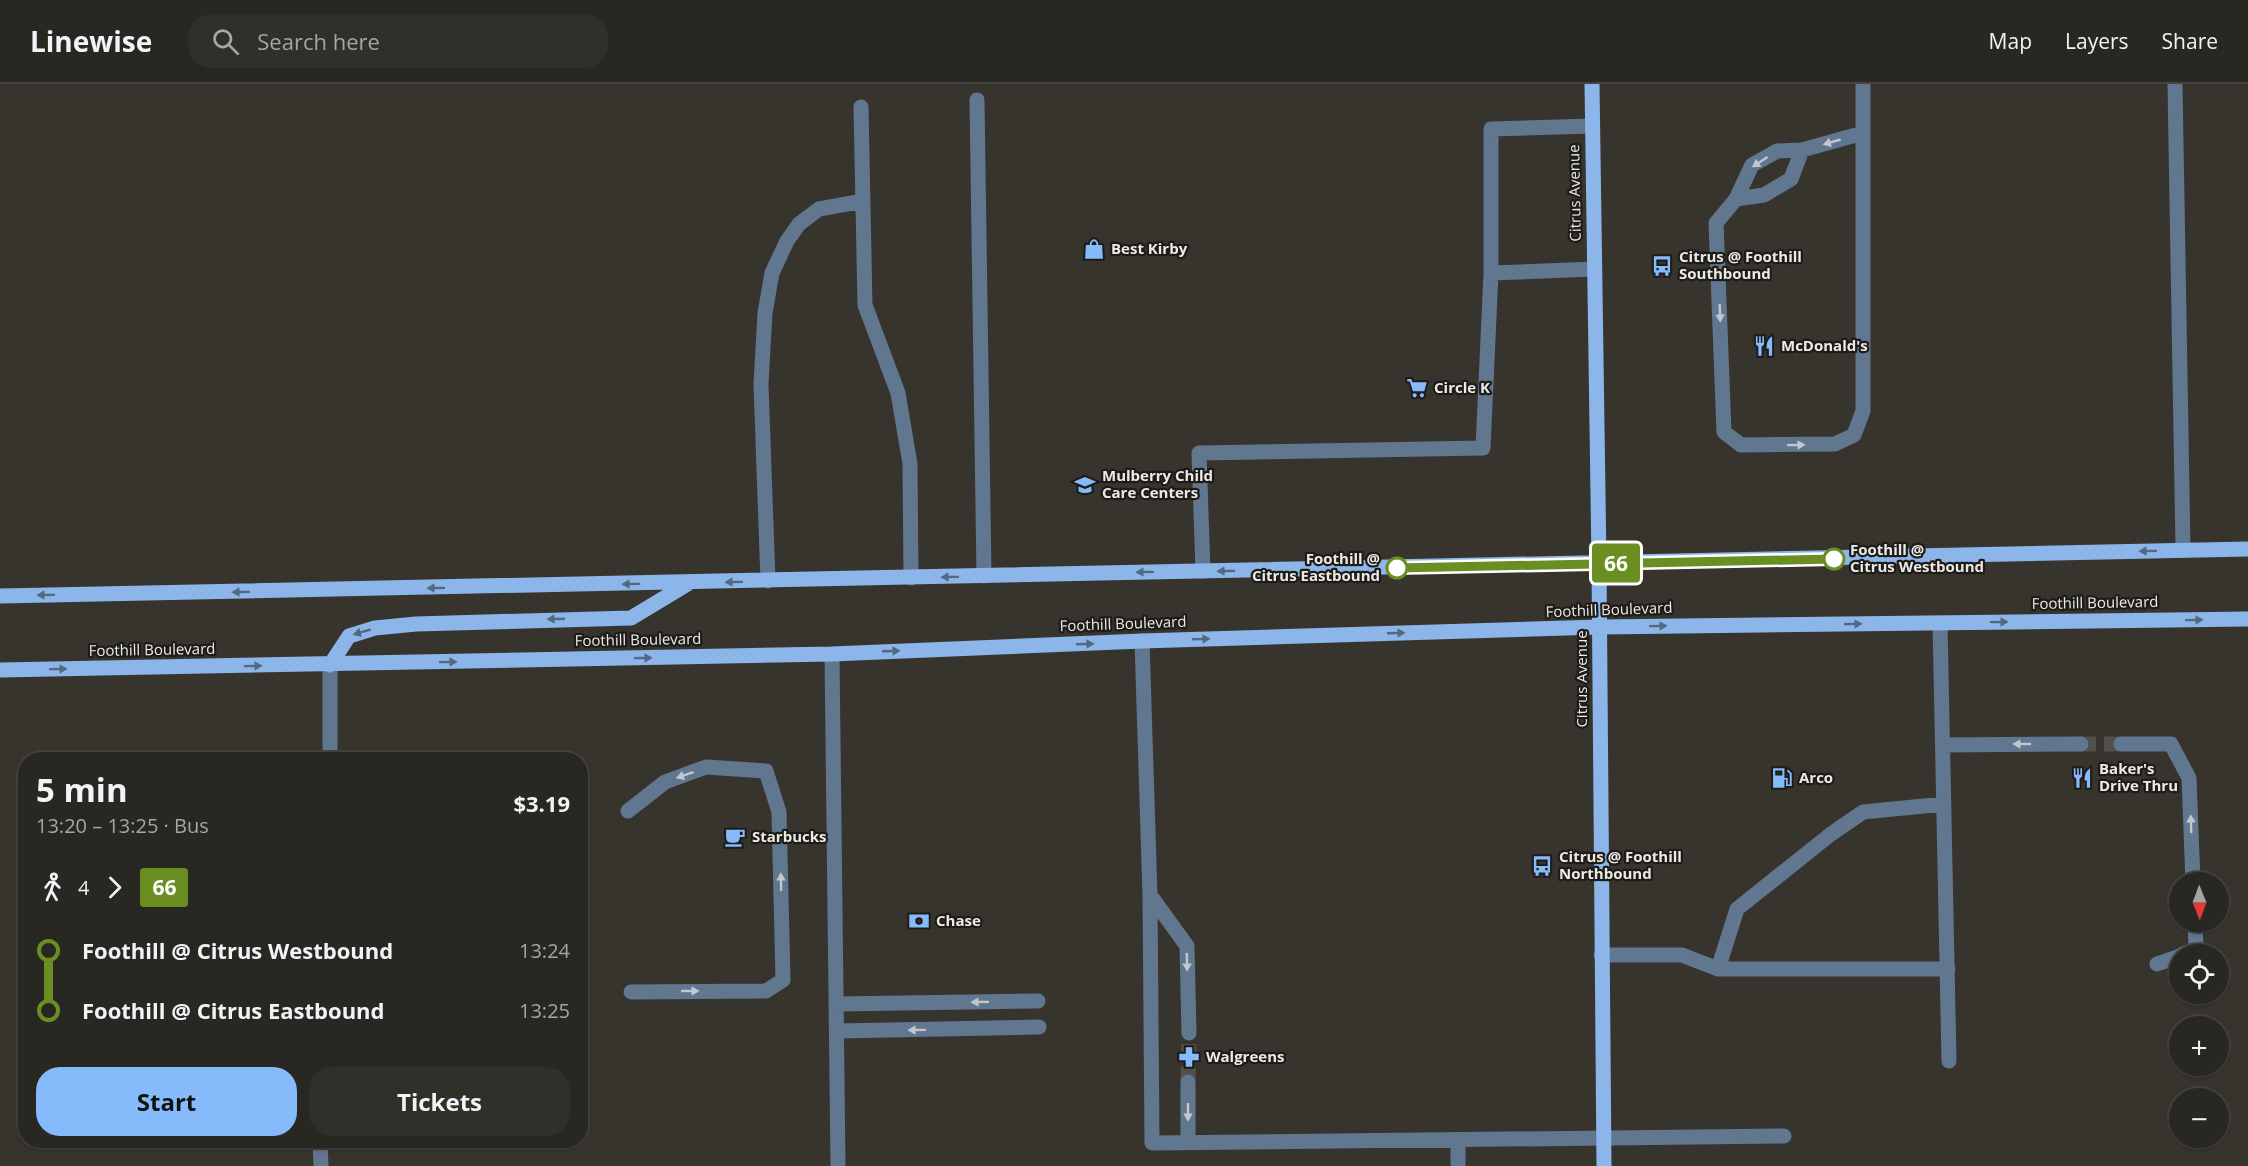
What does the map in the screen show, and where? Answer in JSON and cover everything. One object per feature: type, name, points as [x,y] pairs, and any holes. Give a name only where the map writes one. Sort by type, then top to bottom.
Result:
[{"type":"main road","name":"Citrus Avenue","points":[[1592,84],[1600,627],[1604,1166]]},
{"type":"main road","points":[[0,596],[2248,549]]},
{"type":"main road","points":[[330,665],[349,636],[375,628],[416,624],[632,618],[689,583]]},
{"type":"main road","name":"Foothill Boulevard","points":[[0,670],[832,654],[1142,641],[1600,627],[2248,619]]},
{"type":"lane","points":[[1863,84],[1863,133],[1863,411],[1854,435],[1835,444],[1741,446],[1724,432],[1716,223],[1736,199],[1752,165],[1777,151],[1802,150],[1863,133]]},
{"type":"lane","points":[[2175,84],[2182,550]]},
{"type":"lane","points":[[977,100],[984,576]]},
{"type":"lane","points":[[861,107],[866,305],[897,393],[910,464],[911,578]]},
{"type":"lane","points":[[1203,571],[1199,453],[1483,448],[1491,273],[1491,129],[1592,126]]},
{"type":"lane","points":[[1736,199],[1764,195],[1791,179],[1802,150]]},
{"type":"lane","points":[[768,581],[761,384],[765,313],[772,273],[787,241],[799,224],[819,209],[863,201]]},
{"type":"lane","points":[[1491,273],[1594,269]]},
{"type":"lane","points":[[1940,623],[1949,1061]]},
{"type":"lane","points":[[1142,641],[1150,895],[1152,1143],[1784,1136]]},
{"type":"lane","points":[[832,654],[838,1166]]},
{"type":"lane","points":[[330,665],[330,752]]},
{"type":"lane","points":[[1943,745],[2081,744]]},
{"type":"lane","points":[[2121,744],[2171,744],[2189,778],[2193,872]]},
{"type":"lane","points":[[628,811],[665,782],[706,767],[766,771],[779,812],[783,980],[766,991],[631,992]]},
{"type":"lane","points":[[1718,969],[1737,909],[1831,834],[1863,812],[1944,804]]},
{"type":"lane","points":[[1150,895],[1187,946],[1189,1032]]},
{"type":"lane","points":[[1601,955],[1682,955],[1718,969],[1948,969]]},
{"type":"lane","points":[[2157,964],[2169,960]]},
{"type":"lane","points":[[837,1004],[1038,1001]]},
{"type":"lane","points":[[838,1031],[1039,1028]]},
{"type":"lane","points":[[1188,1082],[1188,1143]]},
{"type":"lane","points":[[1458,1140],[1458,1166]]},
{"type":"lane","points":[[320,1148],[321,1166]]},
{"type":"tunnel","points":[[2081,744],[2121,744]]},
{"type":"tunnel","points":[[1188,1082],[1189,1033]]},
{"type":"bus line","name":"66","points":[[1397,568],[1834,559]]},
{"type":"place","name":"Best Kirby","points":[[1094,249]]},
{"type":"place","name":"Citrus @ Foothill Southbound","points":[[1662,266]]},
{"type":"place","name":"McDonald's","points":[[1764,346]]},
{"type":"place","name":"Circle K","points":[[1417,388]]},
{"type":"place","name":"Mulberry Child Care Centers","points":[[1085,485]]},
{"type":"place","name":"Foothill @ Citrus Westbound","points":[[1834,559]]},
{"type":"place","name":"Foothill @ Citrus Eastbound","points":[[1397,568]]},
{"type":"place","name":"Arco","points":[[1782,778]]},
{"type":"place","name":"Baker's Drive Thru","points":[[2082,778]]},
{"type":"place","name":"Starbucks","points":[[735,837]]},
{"type":"place","name":"Citrus @ Foothill Northbound","points":[[1542,866]]},
{"type":"place","name":"Chase","points":[[919,921]]},
{"type":"place","name":"Walgreens","points":[[1189,1057]]}]
